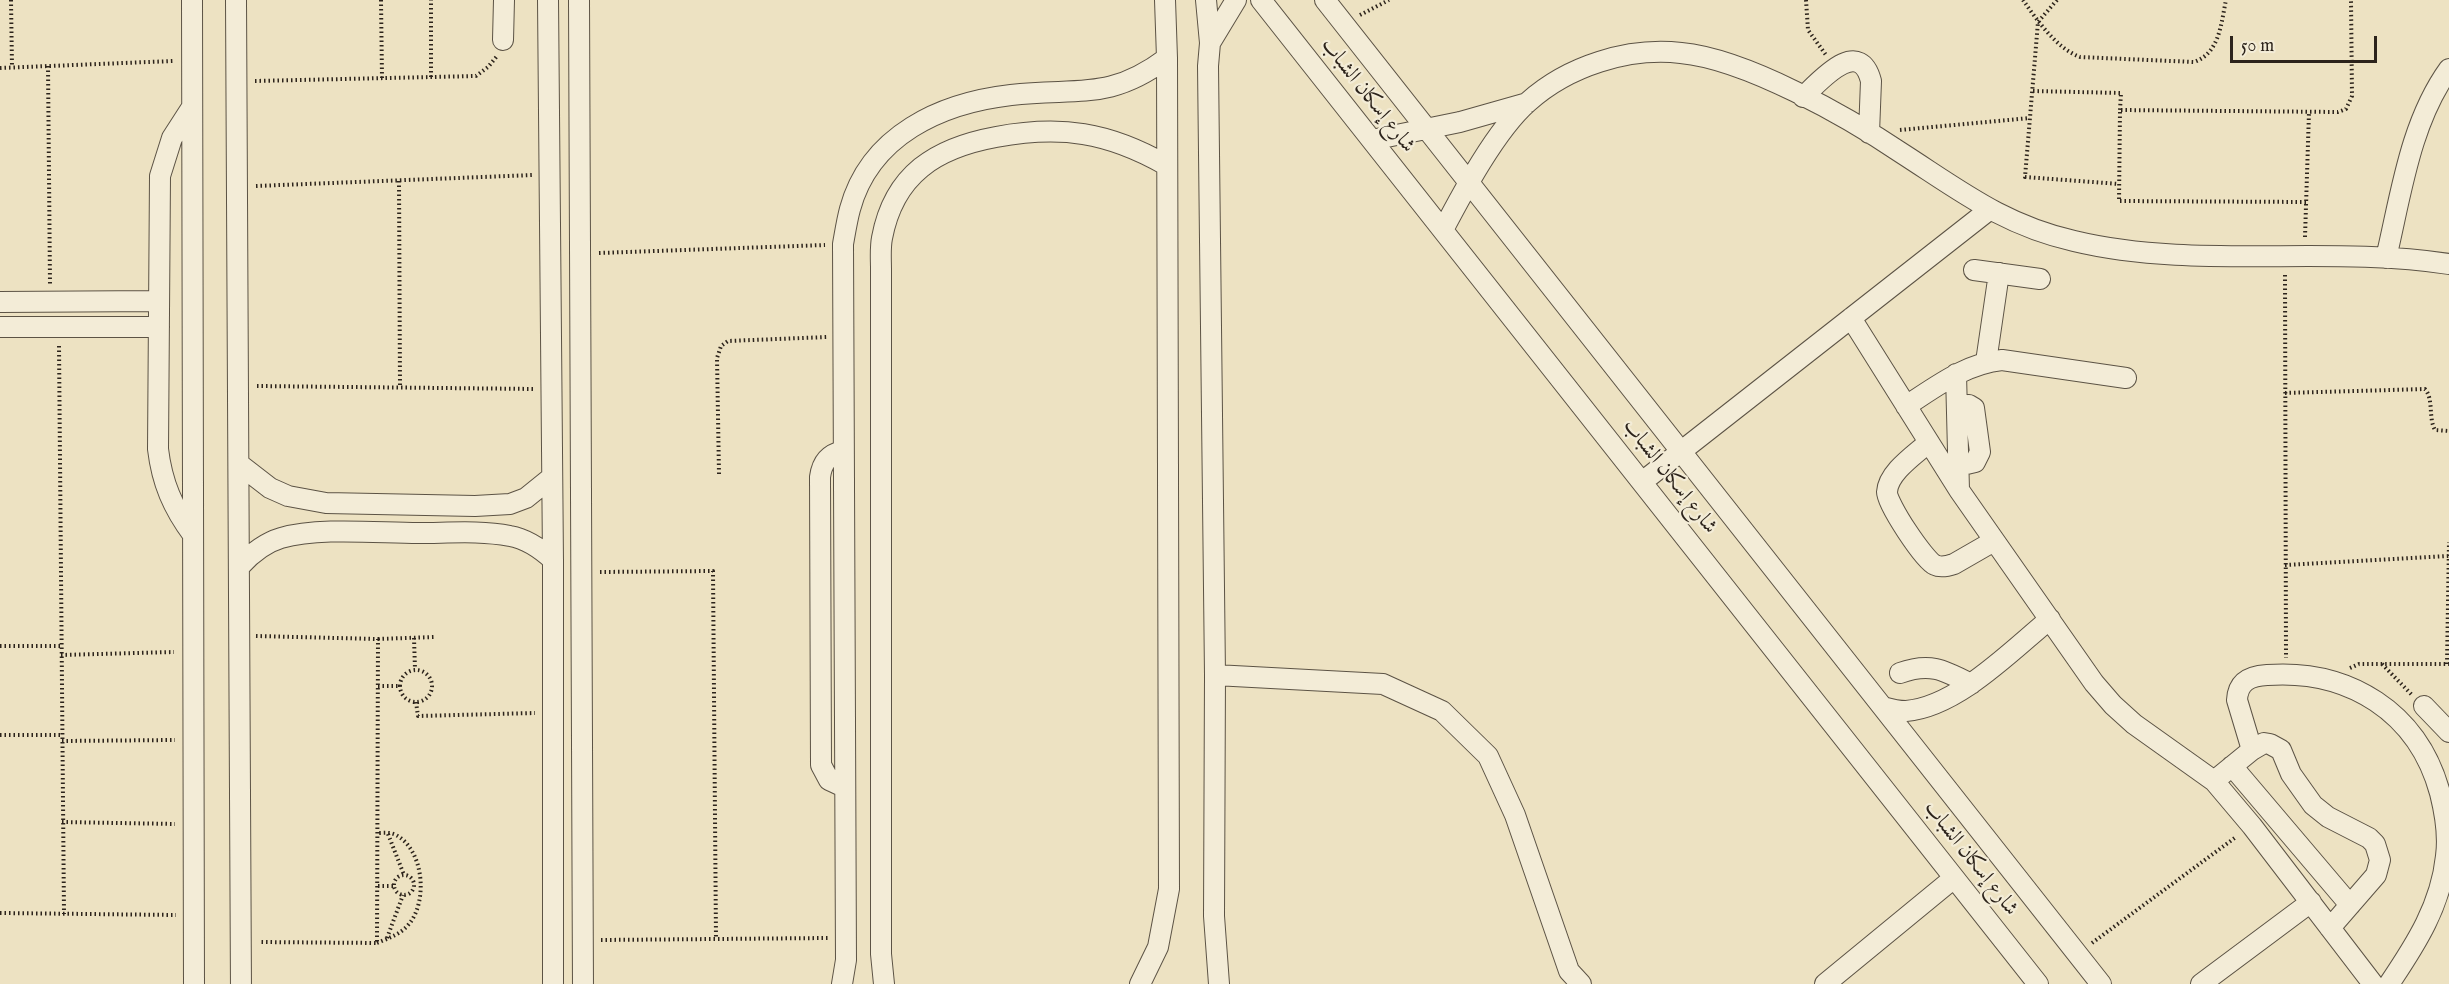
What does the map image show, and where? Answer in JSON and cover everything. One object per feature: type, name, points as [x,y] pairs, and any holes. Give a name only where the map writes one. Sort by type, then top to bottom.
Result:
[{"type":"street","points":[[192,0],[194,984]]},
{"type":"street","points":[[236,0],[241,984]]},
{"type":"street","points":[[503,40],[504,0]]},
{"type":"street","points":[[548,0],[554,712],[553,984]]},
{"type":"street","points":[[579,0],[584,984]]},
{"type":"street","points":[[1140,984],[1158,947],[1169,889],[1165,0]]},
{"type":"street","points":[[1206,0],[1210,43],[1208,78],[1215,675],[1214,916],[1219,984]]},
{"type":"street","points":[[1210,43],[1236,0]]},
{"type":"street","name":"شارع إسكان الشباب","points":[[1261,0],[2038,984]]},
{"type":"street","name":"شارع إسكان الشباب","points":[[1325,0],[2101,984]]},
{"type":"street","points":[[1443,230],[1500,136],[1527,103],[1561,79],[1599,62],[1640,53],[1682,53],[1719,61],[1803,97],[1869,133],[1989,210],[2032,230],[2074,242],[2162,253],[2386,258],[2449,264]]},
{"type":"street","points":[[842,984],[846,960],[843,244],[850,207],[864,176],[884,150],[909,127],[938,111],[974,101],[1011,95],[1098,91],[1135,79],[1167,58]]},
{"type":"street","points":[[1803,97],[1840,64],[1854,62],[1860,64],[1869,74],[1869,133]]},
{"type":"street","points":[[2386,258],[2415,138],[2429,104],[2449,69]]},
{"type":"street","points":[[1372,140],[1460,122],[1527,103]]},
{"type":"street","points":[[192,107],[172,138],[160,176],[158,449],[161,472],[168,495],[179,516],[193,535]]},
{"type":"street","points":[[884,984],[881,954],[881,270],[882,239],[890,210],[905,184],[926,163],[951,148],[1017,133],[1059,131],[1110,139],[1139,150],[1166,165]]},
{"type":"street","points":[[1642,482],[1989,210]]},
{"type":"street","points":[[1974,270],[2040,279]]},
{"type":"street","points":[[1986,362],[1999,273]]},
{"type":"street","points":[[0,302],[159,301]]},
{"type":"street","points":[[1851,318],[1959,490],[2094,683],[2134,724],[2214,781],[2252,826],[2373,984]]},
{"type":"street","points":[[0,327],[159,327]]},
{"type":"street","points":[[1906,406],[1956,374],[1986,362],[2010,361],[2126,378]]},
{"type":"street","points":[[1956,374],[1959,490]]},
{"type":"street","points":[[1929,442],[1893,476],[1887,492],[1892,508],[1926,557],[1935,565],[1954,564],[1994,541]]},
{"type":"street","points":[[239,464],[270,488],[288,496],[326,503],[476,506],[510,504],[526,498],[552,477]]},
{"type":"street","points":[[240,566],[251,555],[279,539],[294,535],[326,533],[502,535],[527,541],[553,560]]},
{"type":"street","points":[[1883,707],[1904,711],[1927,707],[1949,698],[1971,684],[2050,619]]},
{"type":"street","points":[[1900,673],[1915,667],[1931,667],[1946,671],[1971,684]]},
{"type":"street","points":[[2252,750],[2237,700],[2240,687],[2256,675],[2286,673],[2327,678],[2361,691],[2391,711],[2416,737],[2434,771],[2446,815],[2446,856],[2437,896],[2420,938],[2389,984]]},
{"type":"street","points":[[1215,675],[1383,684],[1442,711],[1488,756],[1515,815],[1569,971],[1581,984]]},
{"type":"street","points":[[2424,706],[2449,732]]},
{"type":"street","points":[[2214,781],[2264,743],[2276,746],[2281,750],[2301,790],[2313,805],[2328,817],[2369,838],[2375,844],[2379,852],[2379,868],[2376,875],[2330,928]]},
{"type":"street","points":[[2232,766],[2350,905]]},
{"type":"street","points":[[1825,984],[1954,878]]},
{"type":"street","points":[[2201,984],[2311,902]]},
{"type":"path","points":[[11,0],[12,67]]},
{"type":"path","points":[[381,0],[382,78]]},
{"type":"path","points":[[431,0],[431,77]]},
{"type":"path","points":[[1344,23],[1389,0]]},
{"type":"path","points":[[1806,0],[1808,30],[1835,68]]},
{"type":"path","points":[[2023,0],[2038,22],[2071,54],[2080,57],[2194,62],[2204,58],[2216,43],[2226,0]]},
{"type":"path","points":[[2057,0],[2038,22],[2025,177],[2119,184]]},
{"type":"path","points":[[2120,110],[2338,112],[2346,110],[2352,96],[2351,0]]},
{"type":"path","points":[[236,81],[476,76],[488,67],[497,55],[503,40]]},
{"type":"path","points":[[0,68],[192,60]]},
{"type":"path","points":[[48,66],[50,302]]},
{"type":"path","points":[[2032,91],[2121,93],[2119,201],[2306,202]]},
{"type":"path","points":[[2286,673],[2285,393],[2294,256],[2306,202],[2309,112]]},
{"type":"path","points":[[1869,133],[2030,118]]},
{"type":"path","points":[[237,187],[549,175]]},
{"type":"path","points":[[399,180],[400,387]]},
{"type":"path","points":[[580,254],[843,244]]},
{"type":"path","points":[[59,327],[64,914]]},
{"type":"path","points":[[719,474],[717,358],[721,346],[728,341],[843,337]]},
{"type":"path","points":[[238,386],[551,389]]},
{"type":"path","points":[[2285,393],[2425,389],[2428,393],[2431,423],[2435,430],[2449,431]]},
{"type":"path","points":[[2327,678],[2359,664],[2448,664],[2449,542]]},
{"type":"path","points":[[2285,565],[2449,556]]},
{"type":"path","points":[[581,572],[713,571],[716,939]]},
{"type":"path","points":[[240,636],[434,638]]},
{"type":"path","points":[[414,638],[415,669]]},
{"type":"path","points":[[377,944],[378,639]]},
{"type":"path","points":[[0,646],[61,646]]},
{"type":"path","points":[[61,655],[193,651]]},
{"type":"path","points":[[2381,664],[2424,706]]},
{"type":"path","points":[[399,686],[404,675],[415,669]]},
{"type":"path","points":[[399,686],[405,698],[416,702],[428,696],[432,685],[426,674],[415,669]]},
{"type":"path","points":[[378,686],[399,686]]},
{"type":"path","points":[[416,702],[418,716],[554,712]]},
{"type":"path","points":[[0,735],[62,735]]},
{"type":"path","points":[[62,741],[193,740]]},
{"type":"path","points":[[62,822],[194,824]]},
{"type":"path","points":[[2077,954],[2252,826]]},
{"type":"path","points":[[241,941],[377,944],[399,933],[410,923],[419,905],[421,885],[417,865],[409,847],[398,836],[378,833]]},
{"type":"path","points":[[387,833],[404,875]]},
{"type":"path","points":[[404,875],[409,876],[414,885],[411,892],[403,895],[397,892],[394,886],[395,880],[404,875]]},
{"type":"path","points":[[414,885],[421,885]]},
{"type":"path","points":[[378,886],[394,886]]},
{"type":"path","points":[[387,939],[403,895]]},
{"type":"path","points":[[0,913],[194,915]]},
{"type":"path","points":[[583,940],[845,938]]}]
